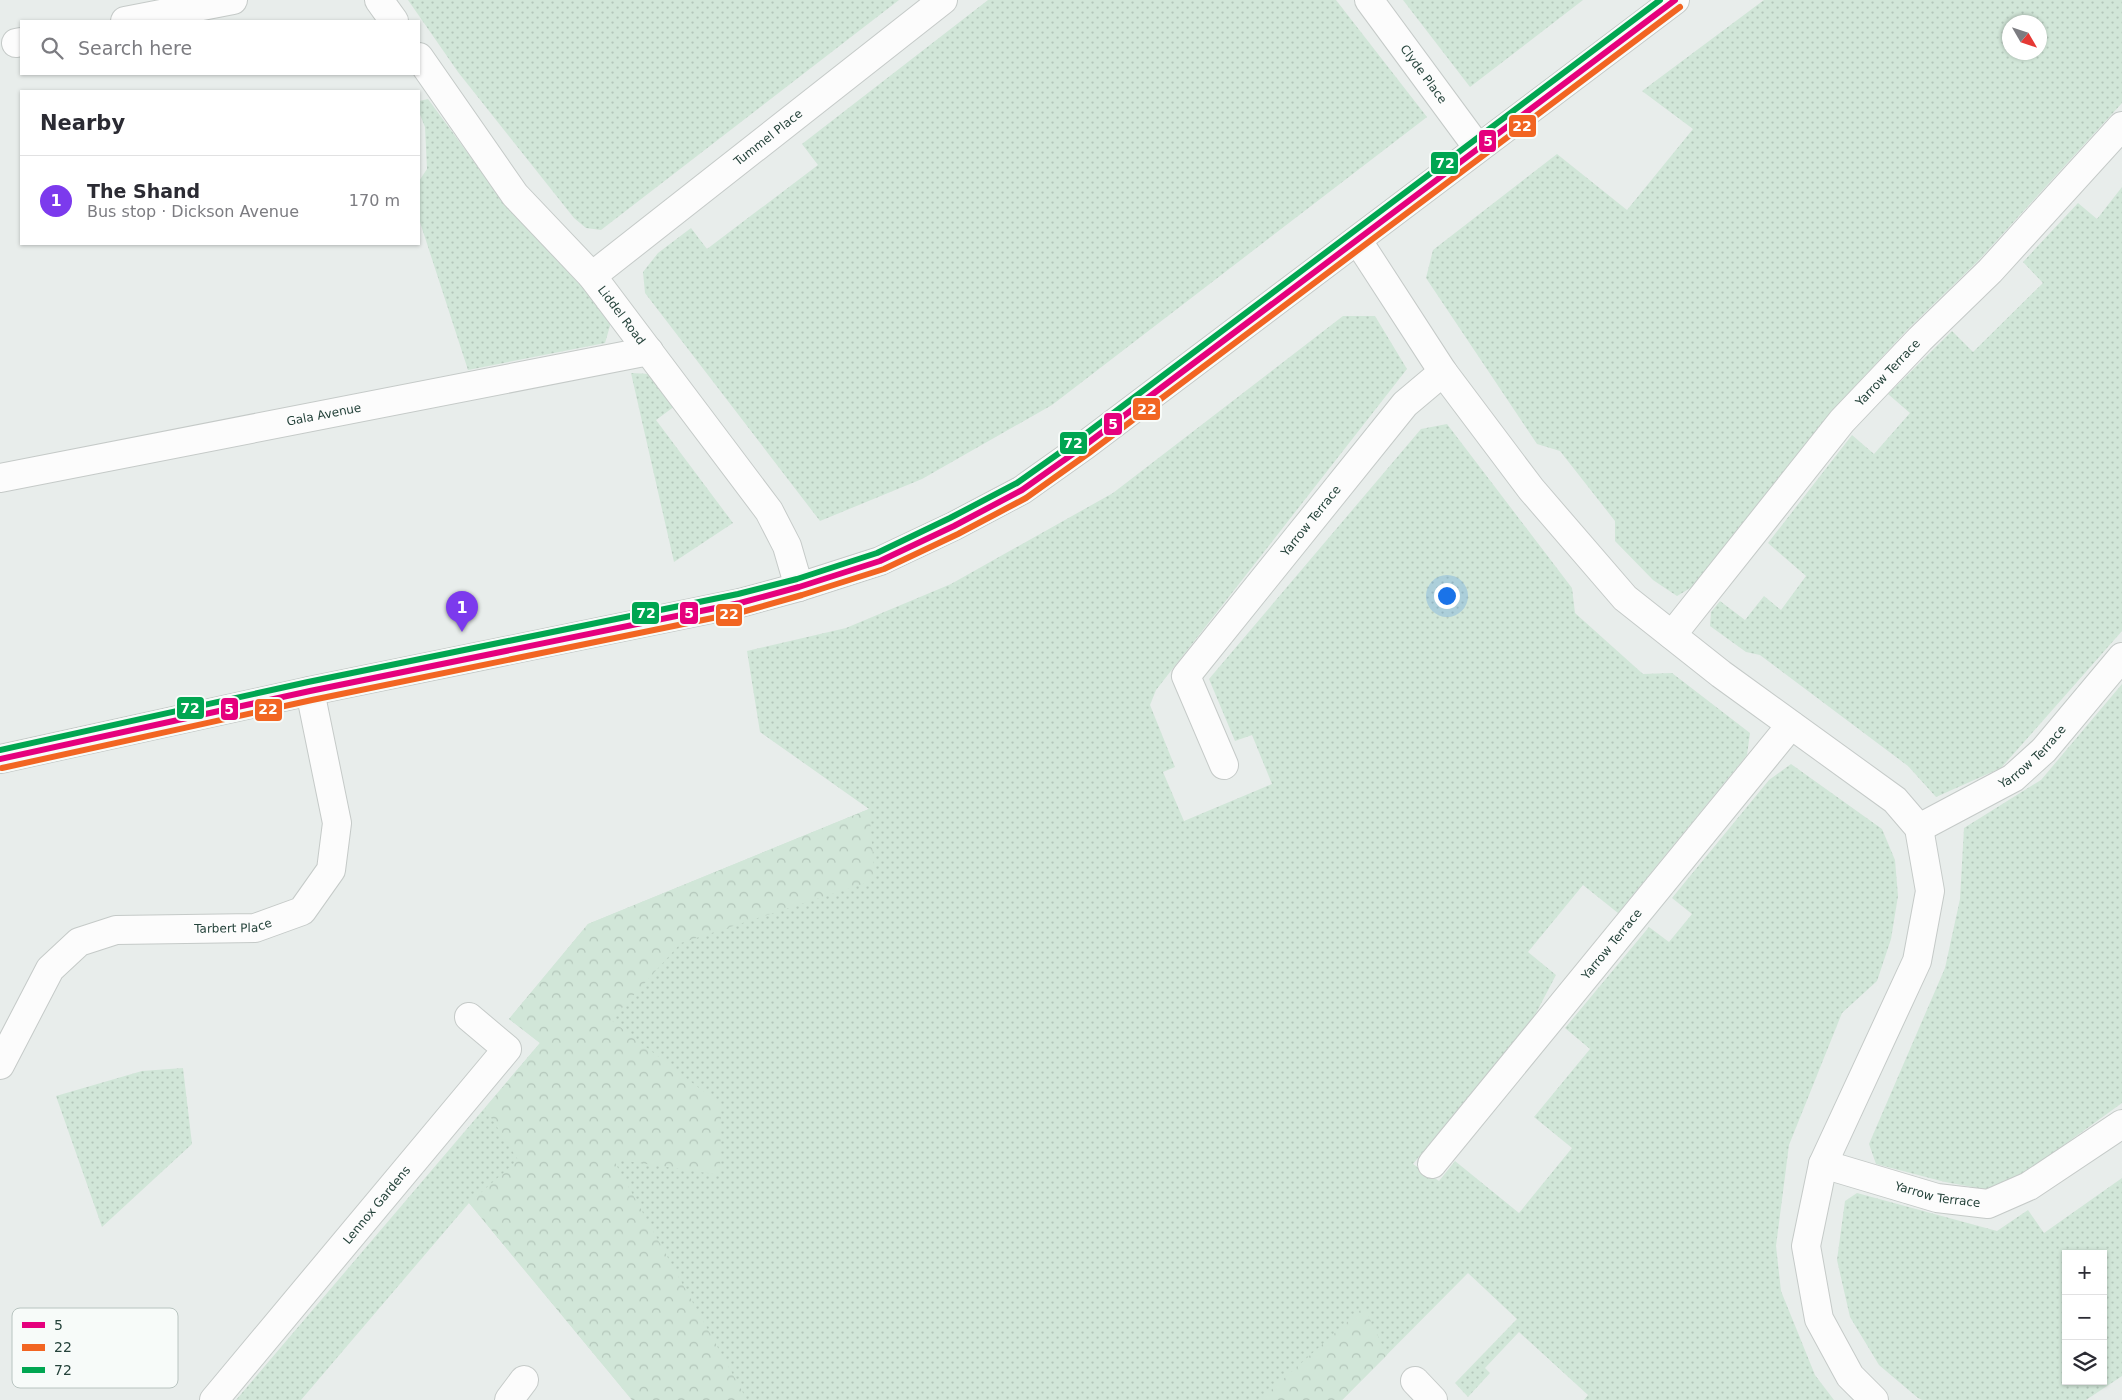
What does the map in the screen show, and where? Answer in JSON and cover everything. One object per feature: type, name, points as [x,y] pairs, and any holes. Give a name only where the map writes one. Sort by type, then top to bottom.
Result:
[{"type":"street","points":[[130,20],[233,0]]},
{"type":"street","points":[[379,0],[393,20]]},
{"type":"street","name":"Tummel Place","points":[[592,276],[944,0]]},
{"type":"street","name":"Clyde Place","points":[[1368,0],[1478,148]]},
{"type":"street","points":[[0,759],[310,691],[740,603],[799,587],[880,561],[954,526],[1022,490],[1084,446],[1358,241],[1675,0]]},
{"type":"street","name":"Liddel Road","points":[[420,58],[515,195],[592,276],[769,511],[787,546],[799,587]]},
{"type":"street","name":"Yarrow Terrace","points":[[1672,635],[1842,421],[1920,339],[1990,271],[2122,126]]},
{"type":"street","points":[[1358,241],[1443,372],[1531,488],[1625,598],[1720,674],[1895,800],[1919,828],[1930,891],[1917,962],[1823,1164],[1806,1246],[1819,1319],[1850,1376],[1874,1400]]},
{"type":"street","name":"Gala Avenue","points":[[0,478],[649,350]]},
{"type":"street","name":"Yarrow Terrace","points":[[1224,766],[1186,676],[1405,404],[1443,372]]},
{"type":"street","name":"Yarrow Terrace","points":[[1919,828],[2014,778],[2044,750],[2122,657]]},
{"type":"street","name":"Tarbert Place","points":[[0,1065],[50,969],[79,942],[116,930],[255,928],[302,911],[331,870],[337,823],[310,691]]},
{"type":"street","name":"Yarrow Terrace","points":[[1432,1164],[1792,725]]},
{"type":"street","name":"Lennox Gardens","points":[[214,1400],[507,1049],[469,1018]]},
{"type":"street","name":"Yarrow Terrace","points":[[1823,1164],[1937,1198],[1988,1204],[2029,1186],[2122,1124]]},
{"type":"street","points":[[1414,1381],[1433,1400]]},
{"type":"green space","points":[[408,0],[899,0],[601,230],[586,228],[574,218],[458,72]]},
{"type":"green space","points":[[988,0],[1336,0],[1427,117],[1052,405],[922,479],[820,521],[645,293],[643,272],[658,253],[691,228],[707,249],[818,165],[802,144]]},
{"type":"green space","points":[[1403,0],[1583,0],[1470,87]]},
{"type":"green space","points":[[1764,0],[2122,0],[2122,103],[1978,261],[1908,329],[1831,412],[1692,587],[1677,596],[1653,580],[1615,541],[1615,521],[1560,451],[1537,444],[1426,278],[1433,250],[1557,154],[1627,210],[1693,129],[1642,91]]},
{"type":"green space","points":[[428,99],[506,205],[612,319],[605,343],[468,370],[420,222],[420,180],[427,169],[425,127],[420,114],[420,101]]},
{"type":"green space","points":[[2122,187],[2122,631],[2001,768],[1936,797],[1908,766],[1760,655],[1746,652],[1710,626],[1711,612],[1720,601],[1745,620],[1764,596],[1781,610],[1806,576],[1768,543],[1852,435],[1874,454],[1910,413],[1888,394],[1952,331],[1973,352],[2043,283],[2023,262],[2078,203],[2097,219]]},
{"type":"green space","points":[[1343,316],[1375,316],[1407,369],[1156,690],[1150,705],[1175,767],[1163,772],[1184,821],[1272,784],[1252,735],[1235,741],[1209,679],[1421,429],[1447,424],[1572,588],[1575,613],[1643,674],[1672,673],[1750,733],[1747,755],[1618,913],[1583,885],[1528,952],[1556,975],[1535,1015],[1413,1164],[1439,1181],[1455,1161],[1519,1213],[1572,1148],[1534,1117],[1590,1049],[1565,1028],[1649,927],[1669,942],[1692,914],[1672,898],[1769,780],[1791,764],[1882,829],[1895,860],[1898,896],[1891,939],[1877,981],[1842,1013],[1789,1145],[1776,1246],[1781,1291],[1815,1375],[1834,1400],[1584,1400],[1588,1395],[1519,1332],[1485,1368],[1490,1373],[1468,1397],[1455,1383],[1517,1319],[1468,1273],[1342,1400],[632,1400],[469,1203],[301,1400],[236,1400],[540,1043],[509,1019],[588,924],[869,809],[760,732],[747,651],[846,628],[951,584],[1113,493]]},
{"type":"green space","points":[[631,373],[650,374],[675,406],[656,420],[733,523],[674,562]]},
{"type":"green space","points":[[2122,684],[2122,1103],[2025,1173],[1989,1190],[1945,1182],[1876,1164],[1869,1144],[1945,968],[1960,899],[1964,828],[2041,780]]},
{"type":"green space","points":[[869,809],[875,880],[681,943],[611,1020],[721,1105],[720,1175],[613,1159],[747,1400],[632,1400],[469,1203],[518,1160],[485,1108],[540,1043],[509,1019],[588,924]]},
{"type":"green space","points":[[183,1068],[192,1144],[102,1227],[56,1096],[142,1071]]},
{"type":"green space","points":[[2122,1178],[2122,1376],[2086,1400],[1922,1400],[1918,1398],[1879,1365],[1850,1317],[1837,1260],[1845,1201],[1857,1193],[1997,1231],[2028,1210],[2044,1233]]},
{"type":"green space","points":[[1364,1307],[1387,1355],[1342,1400],[1260,1400]]},
{"type":"transit line","name":"72","points":[[0,750],[308,682],[738,594],[797,579],[877,553],[1017,483],[1079,439],[1660,0]]},
{"type":"transit line","name":"5","points":[[0,759],[310,691],[740,603],[799,587],[880,561],[954,526],[1022,490],[1084,446],[1675,0]]},
{"type":"transit line","name":"22","points":[[2,768],[312,700],[742,612],[884,569],[958,534],[1026,498],[1089,453],[1680,7]]},
{"type":"place","name":"The Shand","points":[[462,632]]}]
